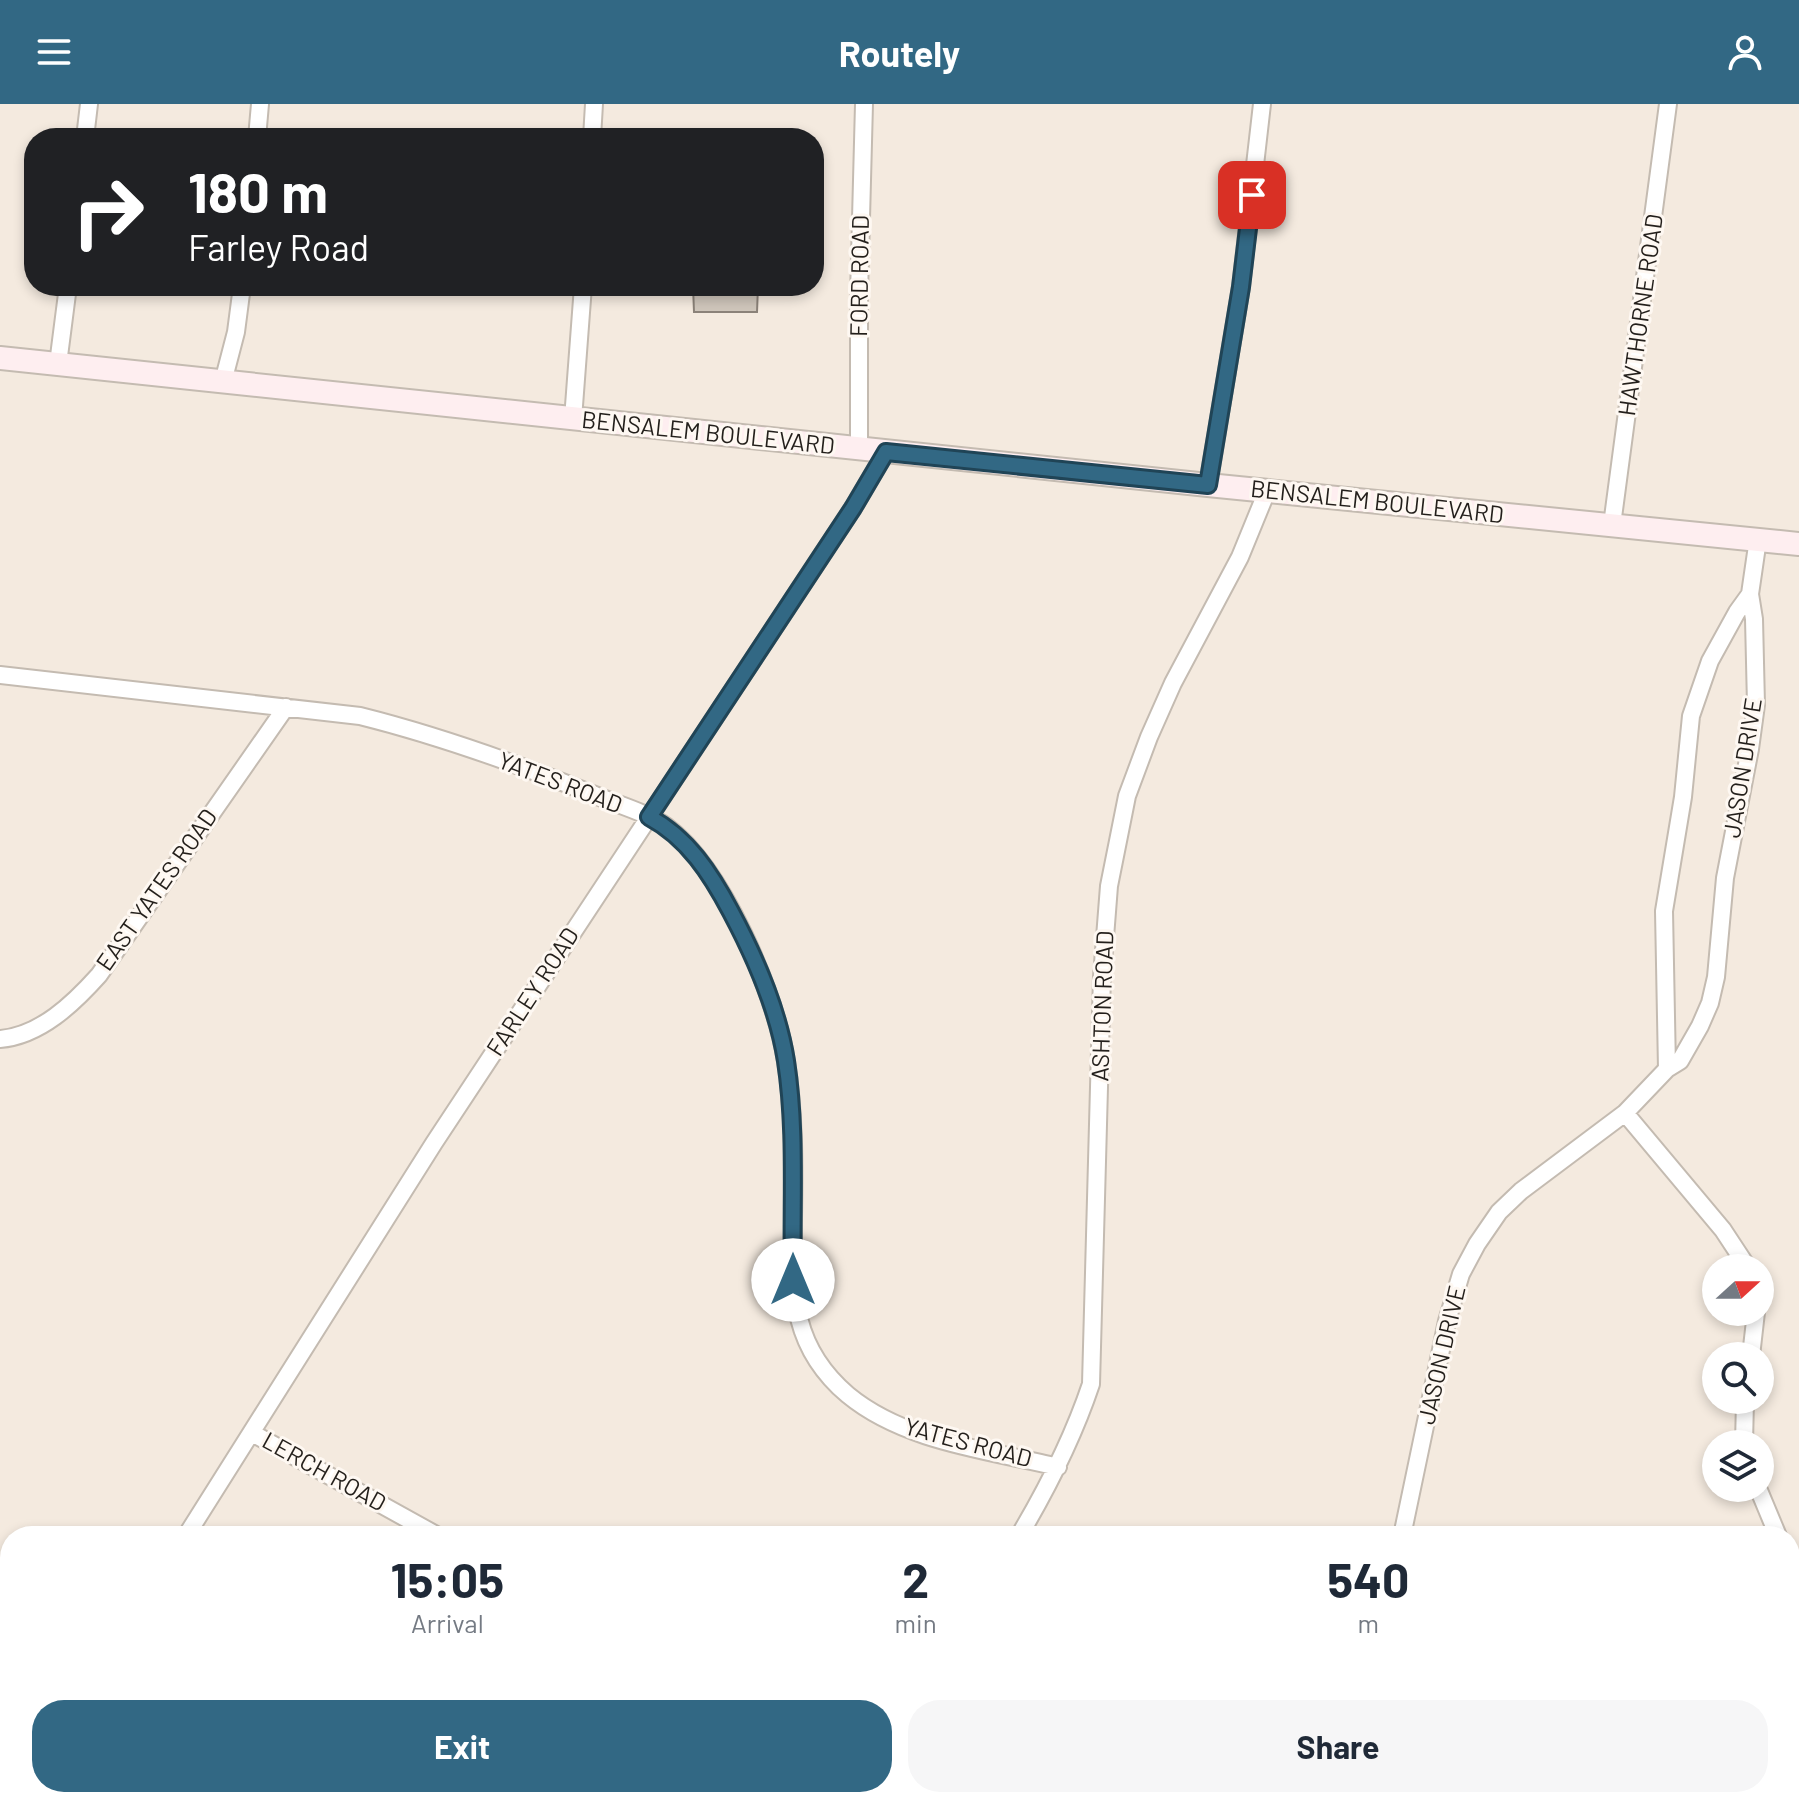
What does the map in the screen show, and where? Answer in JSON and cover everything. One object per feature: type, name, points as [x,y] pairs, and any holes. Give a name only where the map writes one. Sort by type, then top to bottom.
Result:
[{"type":"main road","name":"BENSALEM BOULEVARD","points":[[0,358],[1799,544]]},
{"type":"street","points":[[86,128],[89,104]]},
{"type":"street","points":[[258,128],[260,104]]},
{"type":"street","points":[[593,128],[594,104]]},
{"type":"street","name":"FORD ROAD","points":[[859,449],[864,104]]},
{"type":"street","points":[[1208,485],[1241,287],[1262,104]]},
{"type":"street","name":"HAWTHORNE ROAD","points":[[1612,525],[1668,104]]},
{"type":"street","points":[[58,364],[67,296]]},
{"type":"street","points":[[223,382],[236,332],[241,296]]},
{"type":"street","points":[[573,419],[582,296]]},
{"type":"street","name":"FARLEY ROAD","points":[[192,1526],[434,1143],[853,508],[886,452]]},
{"type":"street","name":"ASHTON ROAD","points":[[1025,1526],[1058,1467],[1077,1426],[1091,1384],[1103,963],[1109,886],[1127,796],[1173,683],[1240,557],[1267,491]]},
{"type":"street","name":"JASON DRIVE","points":[[1404,1526],[1447,1321],[1461,1274],[1477,1244],[1499,1212],[1521,1191],[1625,1113],[1667,1069],[1680,1061],[1710,1003],[1716,977],[1725,878],[1756,705],[1754,619],[1750,594],[1758,539]]},
{"type":"street","name":"JASON DRIVE","points":[[1667,1069],[1664,911],[1683,797],[1691,716],[1710,661],[1750,594]]},
{"type":"street","name":"YATES ROAD","points":[[0,675],[360,716],[417,730],[551,777],[666,826],[700,861],[721,893],[742,932],[778,1029],[791,1111],[794,1301],[803,1334],[814,1353],[847,1394],[894,1423],[927,1436],[1058,1467]]},
{"type":"street","name":"EAST YATES ROAD","points":[[0,1039],[21,1035],[42,1025],[64,1009],[99,975],[286,707]]},
{"type":"street","points":[[1625,1113],[1723,1230],[1739,1254]]},
{"type":"street","name":"LERCH ROAD","points":[[252,1433],[420,1526]]},
{"type":"street","points":[[1764,1502],[1774,1526]]},
{"type":"building","points":[[693,296],[758,296],[757,312],[694,312]]},
{"type":"route","points":[[793,1280],[791,1111],[778,1029],[742,932],[721,893],[684,843],[666,826],[649,817],[853,508],[886,452],[1208,485],[1241,287],[1252,195]]}]
